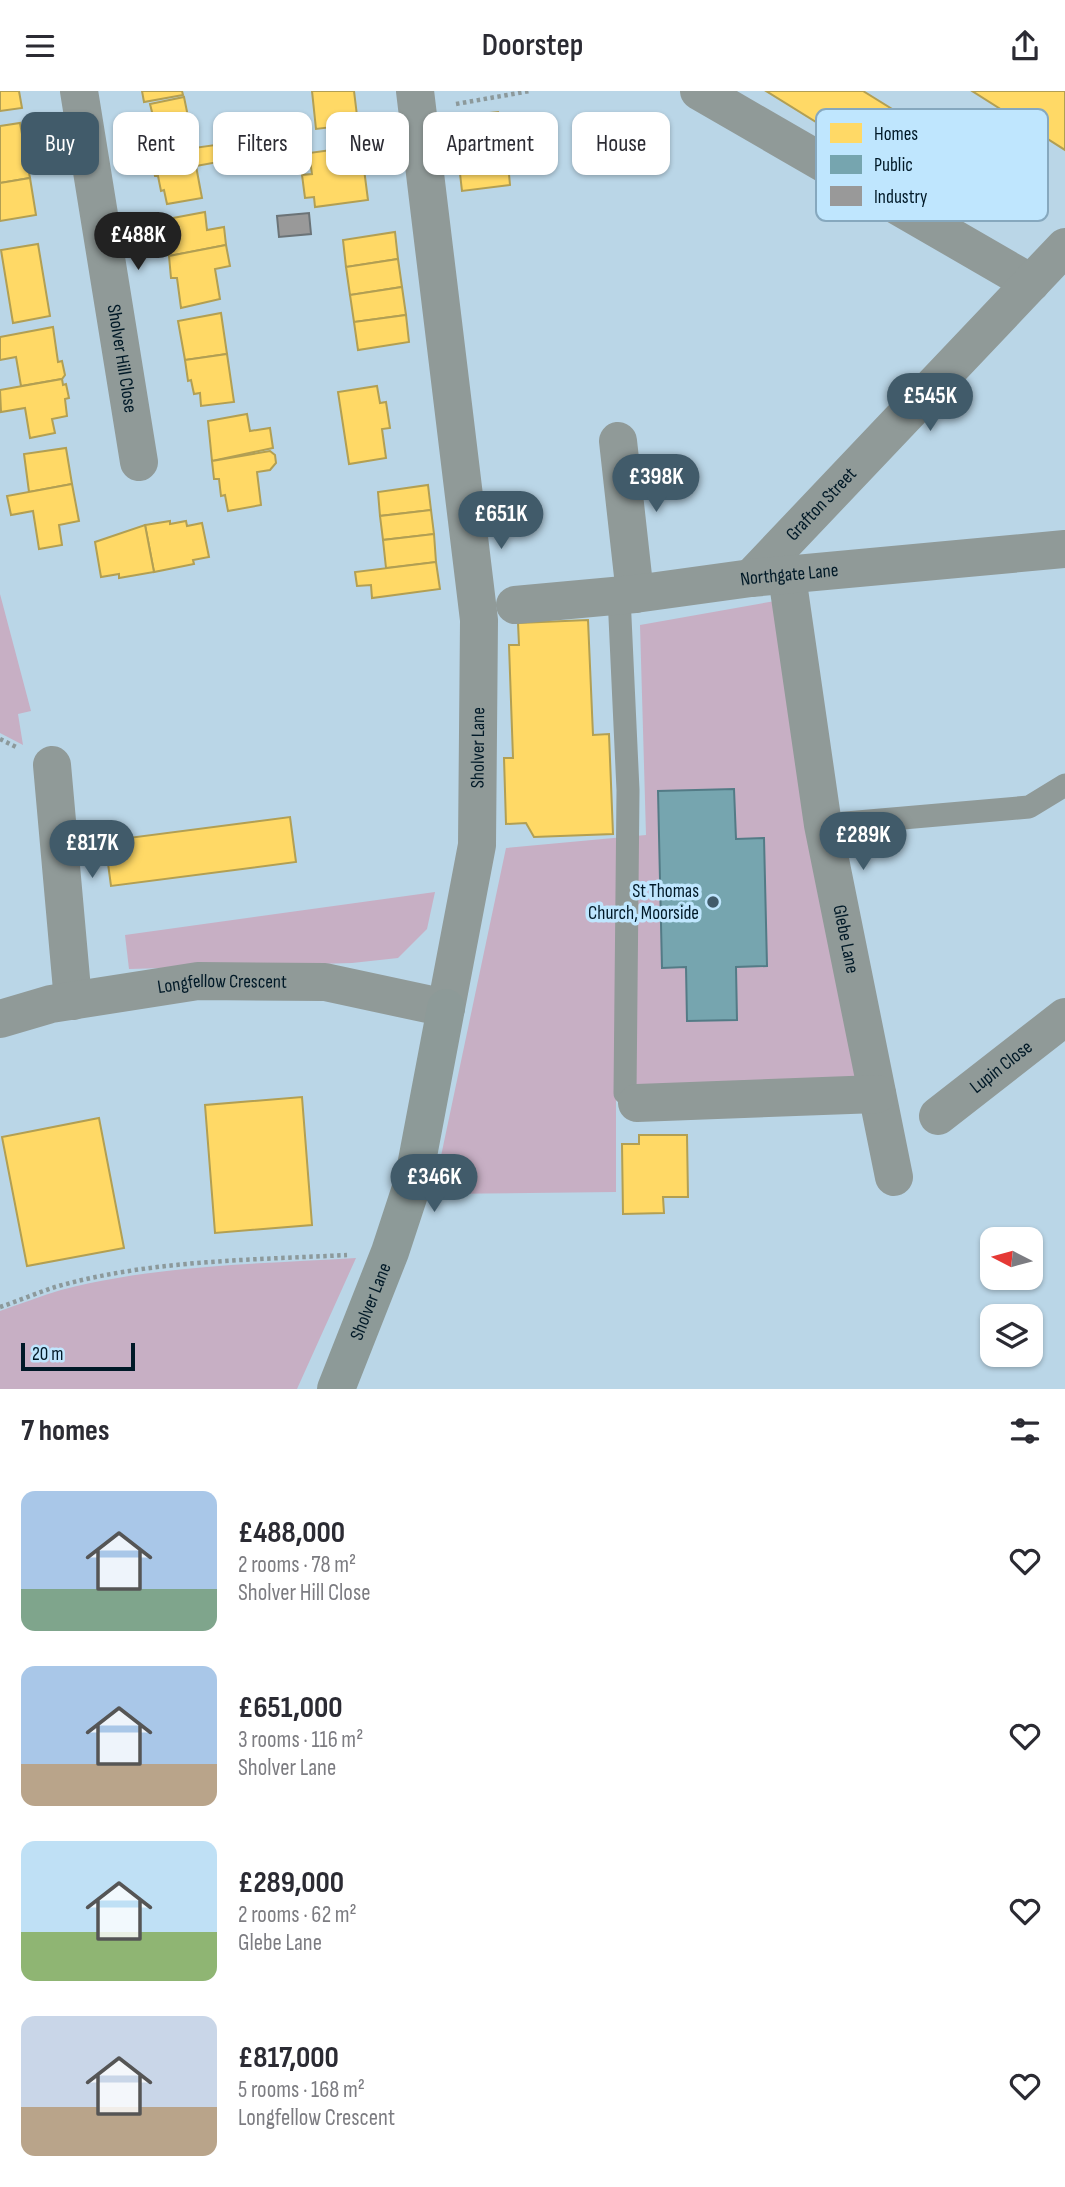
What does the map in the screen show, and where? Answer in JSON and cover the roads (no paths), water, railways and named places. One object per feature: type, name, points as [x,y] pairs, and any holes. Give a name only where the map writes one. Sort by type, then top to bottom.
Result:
[{"type":"street","name":"Sholver Hill Close","points":[[79,91],[139,462]]},
{"type":"street","points":[[699,91],[816,159]]},
{"type":"street","name":"Sholver Lane","points":[[340,1388],[390,1252],[412,1182],[477,845],[479,620],[416,101]]},
{"type":"street","points":[[924,221],[1031,283]]},
{"type":"street","name":"Grafton Street","points":[[769,577],[1065,247]]},
{"type":"street","points":[[618,441],[627,595]]},
{"type":"street","name":"Northgate Lane","points":[[515,605],[627,595],[769,577],[1065,549]]},
{"type":"street","name":"Glebe Lane","points":[[769,577],[823,825],[894,1177]]},
{"type":"street","points":[[52,765],[73,1001]]},
{"type":"street","name":"Longfellow Crescent","points":[[0,1019],[73,1001],[198,981],[325,982],[446,1008]]},
{"type":"street","name":"Lupin Close","points":[[938,1116],[1065,1017]]},
{"type":"street","points":[[637,1103],[877,1094]]},
{"type":"lane","points":[[627,595],[625,1093],[637,1103]]},
{"type":"lane","points":[[823,825],[1028,807],[1065,785]]},
{"type":"place","name":"St Thomas Church, Moorside","points":[[713,902]]}]
